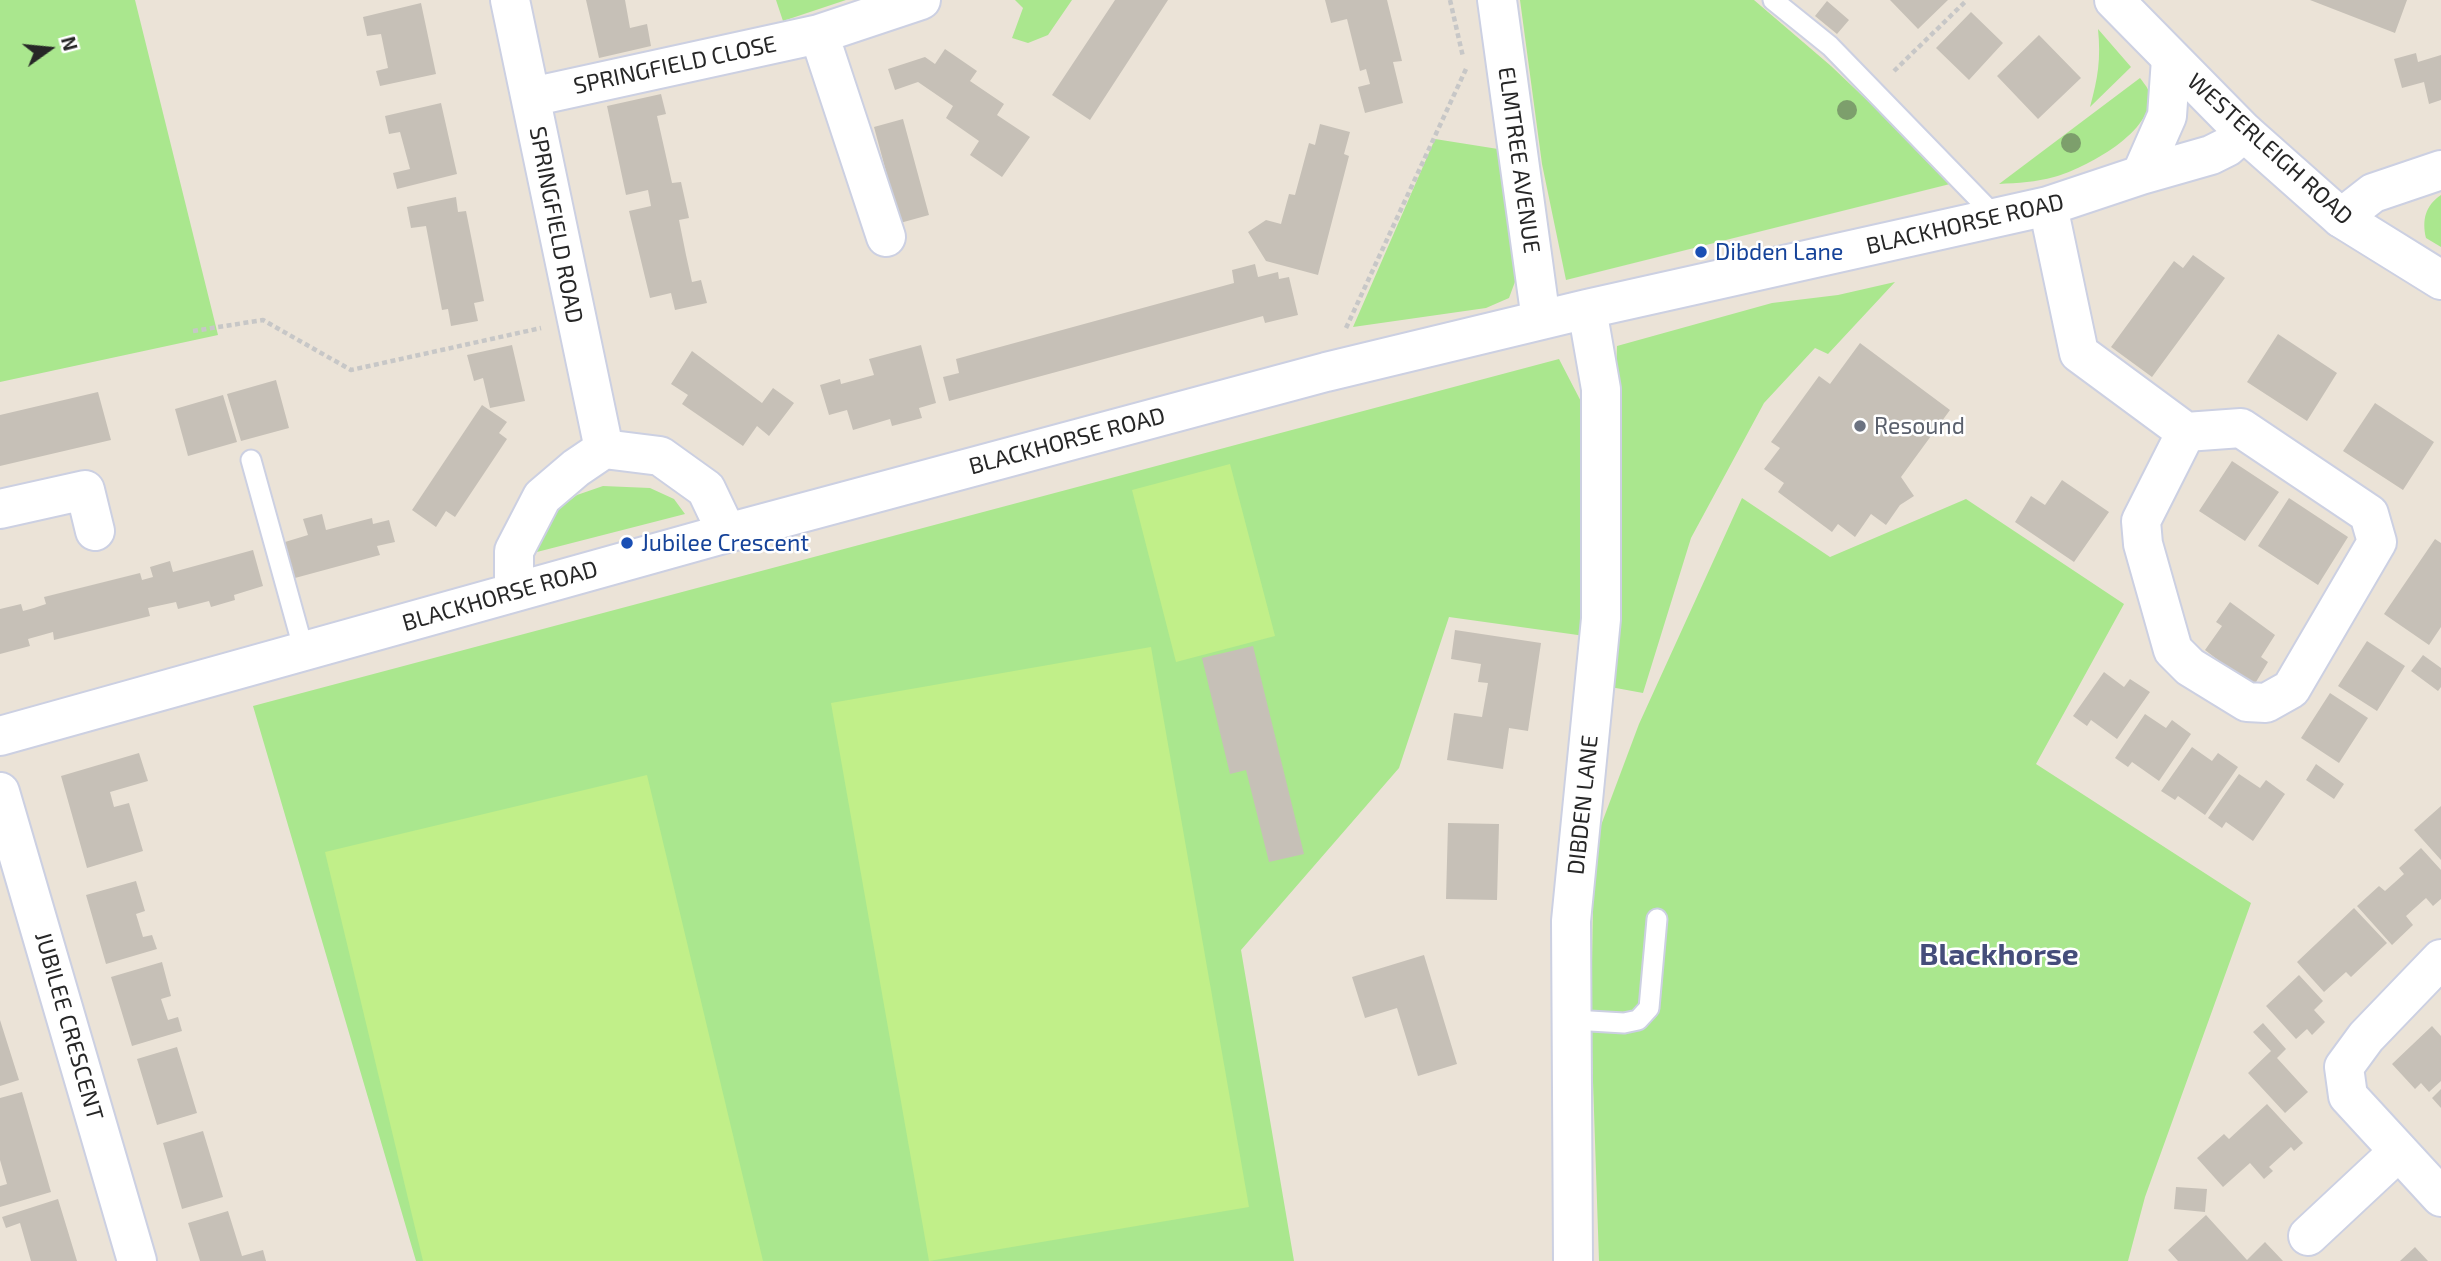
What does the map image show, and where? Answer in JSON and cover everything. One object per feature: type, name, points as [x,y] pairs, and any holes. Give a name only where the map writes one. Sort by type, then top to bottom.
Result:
[{"type":"street","name":"SPRINGFIELD ROAD","points":[[510,0],[604,449]]},
{"type":"street","name":"SPRINGFIELD CLOSE","points":[[531,97],[819,34],[920,0]]},
{"type":"street","name":"ELMTREE AVENUE","points":[[1497,0],[1541,320]]},
{"type":"street","name":"WESTERLEIGH ROAD","points":[[2114,0],[2244,132],[2341,218],[2441,280]]},
{"type":"street","points":[[819,34],[886,237]]},
{"type":"street","points":[[2141,175],[2167,116],[2171,59]]},
{"type":"street","name":"BLACKHORSE ROAD","points":[[0,736],[727,533],[1326,372],[1587,309],[2048,206],[2211,155],[2227,147],[2244,132]]},
{"type":"street","points":[[2341,218],[2373,193],[2441,170]]},
{"type":"street","points":[[2048,206],[2078,354],[2186,432],[2241,428],[2369,514],[2377,542],[2291,690],[2266,703],[2247,702],[2190,667],[2173,650],[2143,544],[2141,521],[2186,432]]},
{"type":"street","name":"DIBDEN LANE","points":[[1573,1261],[1571,921],[1601,619],[1601,389],[1587,309]]},
{"type":"street","points":[[514,592],[514,551],[542,496],[604,449],[660,456],[706,489],[727,533]]},
{"type":"street","points":[[0,509],[85,490],[95,531]]},
{"type":"street","name":"JUBILEE CRESCENT","points":[[0,792],[137,1261]]},
{"type":"street","points":[[2441,960],[2366,1037],[2344,1067],[2348,1096],[2441,1197]]},
{"type":"street","points":[[2308,1236],[2398,1152]]},
{"type":"lane","points":[[1773,0],[1829,46],[1997,218]]},
{"type":"lane","points":[[251,460],[304,651]]},
{"type":"lane","points":[[1573,1020],[1624,1023],[1637,1020],[1649,1008],[1657,919]]},
{"type":"path","points":[[1326,372],[1466,69],[1450,0]]},
{"type":"path","points":[[1873,91],[1967,0]]},
{"type":"path","points":[[192,331],[263,320],[351,370],[576,321]]},
{"type":"green space","points":[[0,0],[135,0],[218,335],[0,382]]},
{"type":"green space","points":[[776,0],[846,0],[783,21]]},
{"type":"green space","points":[[1015,0],[1072,0],[1048,35],[1028,43],[1012,38],[1023,8]]},
{"type":"green space","points":[[1520,0],[1754,0],[1831,66],[1954,183],[1566,280],[1542,164]]},
{"type":"green space","points":[[2098,29],[2131,67],[2090,107],[2098,68]]},
{"type":"green space","points":[[2140,78],[2149,92],[2148,107],[2142,121],[2116,146],[2067,173],[2034,181],[1999,184]]},
{"type":"green space","points":[[1435,139],[1498,149],[1516,279],[1509,298],[1486,308],[1353,327]]},
{"type":"green space","points":[[2441,195],[2441,247],[2426,238],[2424,225],[2428,209]]},
{"type":"green space","points":[[1895,282],[1828,354],[1815,348],[1764,403],[1691,538],[1643,693],[1605,686],[1617,346],[1772,303],[1838,295]]},
{"type":"green space","points":[[1559,359],[1588,415],[1585,636],[1449,617],[1399,768],[1241,950],[1294,1261],[416,1261],[253,706]]},
{"type":"green space","points":[[1230,464],[1275,636],[1176,662],[1132,490]]},
{"type":"green space","points":[[603,486],[650,488],[674,499],[685,514],[533,553],[554,512],[577,495]]},
{"type":"green space","points":[[1742,498],[1830,557],[1966,499],[2124,604],[2036,764],[2251,903],[2145,1197],[2128,1261],[1599,1261],[1591,1022],[1594,844],[1639,724]]},
{"type":"green space","points":[[1151,647],[1249,1207],[929,1261],[831,703]]},
{"type":"green space","points":[[647,775],[763,1261],[423,1261],[325,852]]},
{"type":"building","points":[[586,0],[625,0],[630,28],[647,24],[651,46],[599,58]]},
{"type":"building","points":[[1115,0],[1168,0],[1090,120],[1052,95]]},
{"type":"building","points":[[1325,0],[1387,0],[1402,61],[1393,62],[1403,103],[1365,113],[1358,87],[1370,84],[1366,69],[1360,71],[1347,19],[1331,23]]},
{"type":"building","points":[[1890,0],[1948,0],[1918,29]]},
{"type":"building","points":[[2310,0],[2407,0],[2395,33]]},
{"type":"building","points":[[1827,1],[1849,20],[1837,34],[1815,16]]},
{"type":"building","points":[[421,3],[436,74],[380,86],[376,71],[388,68],[381,34],[367,36],[363,17]]},
{"type":"building","points":[[1971,12],[2003,43],[1969,80],[1936,48]]},
{"type":"building","points":[[2039,35],[2081,78],[2038,119],[1997,76]]},
{"type":"building","points":[[945,49],[977,71],[970,81],[1004,104],[997,115],[1030,137],[1002,177],[970,155],[979,141],[946,118],[953,106],[918,82],[895,90],[888,69],[925,57],[935,64]]},
{"type":"building","points":[[2416,53],[2418,62],[2441,55],[2441,100],[2429,104],[2424,82],[2402,88],[2394,59]]},
{"type":"building","points":[[661,94],[666,114],[657,116],[672,183],[681,182],[689,218],[679,220],[686,255],[692,282],[701,280],[707,303],[675,310],[671,293],[650,298],[629,211],[651,206],[648,190],[626,195],[607,106]]},
{"type":"building","points":[[441,103],[457,174],[397,189],[393,173],[410,169],[400,132],[389,134],[385,116]]},
{"type":"building","points":[[903,119],[929,215],[900,223],[874,127]]},
{"type":"building","points":[[1320,124],[1350,132],[1344,154],[1349,156],[1318,275],[1266,261],[1248,232],[1266,220],[1281,224],[1289,194],[1295,195],[1309,143],[1315,145]]},
{"type":"building","points":[[456,197],[458,212],[466,211],[484,301],[474,303],[478,321],[451,326],[448,309],[442,310],[426,226],[411,228],[407,207]]},
{"type":"building","points":[[2193,255],[2225,278],[2152,377],[2111,347],[2174,261],[2183,268]]},
{"type":"building","points":[[1255,264],[1258,277],[1278,272],[1279,279],[1289,277],[1298,315],[1265,323],[1263,316],[949,401],[943,377],[959,373],[956,359],[1234,283],[1232,270]]},
{"type":"building","points":[[2278,334],[2337,373],[2307,421],[2247,382]]},
{"type":"building","name":"Resound","points":[[1860,343],[1950,410],[1901,477],[1914,496],[1900,505],[1886,525],[1871,514],[1855,537],[1838,524],[1832,532],[1778,492],[1784,483],[1764,469],[1780,448],[1771,442],[1819,376],[1830,384]]},
{"type":"building","points":[[512,345],[525,401],[490,408],[483,378],[474,381],[467,355]]},
{"type":"building","points":[[921,345],[936,403],[919,408],[922,418],[892,426],[890,419],[853,430],[847,410],[829,415],[820,385],[840,379],[841,384],[874,375],[869,359]]},
{"type":"building","points":[[692,351],[762,403],[773,388],[794,403],[769,436],[757,426],[743,446],[682,404],[688,395],[671,384]]},
{"type":"building","points":[[276,380],[289,428],[241,441],[227,394]]},
{"type":"building","points":[[98,392],[111,440],[0,466],[0,415]]},
{"type":"building","points":[[223,395],[237,442],[188,456],[175,409]]},
{"type":"building","points":[[2375,403],[2434,442],[2403,490],[2343,451]]},
{"type":"building","points":[[482,405],[507,422],[499,433],[507,439],[455,517],[446,511],[436,527],[412,510]]},
{"type":"building","points":[[2232,461],[2279,492],[2245,541],[2199,511]]},
{"type":"building","points":[[2062,480],[2109,512],[2074,562],[2015,522],[2031,496],[2045,505]]},
{"type":"building","points":[[2289,498],[2348,537],[2318,585],[2258,546]]},
{"type":"building","points":[[322,514],[326,530],[372,518],[373,524],[389,520],[395,542],[377,546],[380,555],[295,578],[285,542],[308,535],[303,519]]},
{"type":"building","points":[[2435,539],[2441,543],[2441,627],[2429,645],[2384,614]]},
{"type":"building","points":[[253,550],[263,586],[234,595],[235,600],[211,607],[209,601],[178,609],[176,602],[148,608],[150,616],[54,640],[53,632],[28,639],[30,646],[0,654],[0,609],[21,604],[23,611],[46,604],[44,597],[140,573],[142,580],[153,577],[150,567],[170,561],[173,572]]},
{"type":"building","points":[[2230,602],[2275,635],[2261,657],[2268,662],[2253,687],[2205,650],[2222,626],[2216,622]]},
{"type":"building","points":[[1455,630],[1541,643],[1528,731],[1509,728],[1503,769],[1447,760],[1454,713],[1482,717],[1488,683],[1478,682],[1481,664],[1451,659]]},
{"type":"building","points":[[2367,641],[2405,666],[2377,711],[2338,686]]},
{"type":"building","points":[[1253,646],[1304,854],[1269,862],[1246,770],[1230,774],[1202,658]]},
{"type":"building","points":[[2423,655],[2441,668],[2441,687],[2438,691],[2411,671]]},
{"type":"building","points":[[2104,672],[2124,687],[2130,679],[2150,692],[2117,739],[2091,720],[2087,726],[2073,716]]},
{"type":"building","points":[[2330,693],[2368,718],[2339,763],[2301,738]]},
{"type":"building","points":[[2145,714],[2166,728],[2172,720],[2191,734],[2159,781],[2132,762],[2128,767],[2115,758]]},
{"type":"building","points":[[2192,747],[2212,761],[2218,753],[2238,767],[2205,815],[2178,796],[2175,800],[2161,791]]},
{"type":"building","points":[[139,753],[148,781],[110,792],[114,807],[129,803],[143,851],[87,868],[61,776]]},
{"type":"building","points":[[2316,764],[2344,784],[2334,799],[2306,780]]},
{"type":"building","points":[[2239,774],[2260,788],[2266,780],[2285,794],[2253,841],[2226,822],[2222,828],[2208,818]]},
{"type":"building","points":[[2441,806],[2441,860],[2414,830]]},
{"type":"building","points":[[1448,823],[1499,824],[1497,900],[1446,899]]},
{"type":"building","points":[[2421,848],[2441,870],[2441,899],[2433,906],[2426,898],[2406,916],[2413,925],[2392,945],[2357,906],[2379,886],[2385,891],[2404,874],[2399,868]]},
{"type":"building","points":[[136,881],[145,911],[136,914],[143,937],[152,935],[157,949],[106,964],[86,895]]},
{"type":"building","points":[[2354,908],[2387,943],[2351,977],[2346,972],[2324,992],[2297,962]]},
{"type":"building","points":[[1424,955],[1457,1064],[1418,1076],[1397,1008],[1365,1018],[1352,977]]},
{"type":"building","points":[[162,962],[171,996],[161,999],[168,1020],[178,1017],[182,1031],[132,1046],[111,977]]},
{"type":"building","points":[[2299,975],[2323,1001],[2314,1010],[2325,1022],[2312,1035],[2307,1029],[2296,1039],[2266,1006]]},
{"type":"building","points":[[0,1020],[19,1080],[0,1086]]},
{"type":"building","points":[[2263,1023],[2286,1049],[2277,1058],[2308,1092],[2285,1113],[2248,1073],[2271,1051],[2253,1032]]},
{"type":"building","points":[[2432,1026],[2441,1036],[2441,1081],[2429,1092],[2421,1083],[2415,1089],[2392,1064]]},
{"type":"building","points":[[177,1047],[197,1113],[157,1125],[137,1059]]},
{"type":"building","points":[[2441,1089],[2441,1108],[2432,1098]]},
{"type":"building","points":[[22,1092],[51,1192],[0,1207],[0,1186],[7,1184],[0,1160],[0,1098]]},
{"type":"building","points":[[2267,1104],[2303,1143],[2294,1151],[2291,1147],[2269,1167],[2273,1171],[2264,1179],[2250,1163],[2223,1187],[2197,1158],[2224,1134],[2229,1139]]},
{"type":"building","points":[[203,1131],[223,1197],[182,1209],[163,1143]]},
{"type":"building","points":[[2176,1187],[2207,1189],[2205,1212],[2174,1209]]},
{"type":"building","points":[[58,1199],[77,1261],[31,1261],[20,1223],[6,1228],[2,1217]]},
{"type":"building","points":[[228,1211],[242,1256],[263,1250],[266,1261],[200,1261],[188,1223]]},
{"type":"building","points":[[2206,1215],[2247,1260],[2265,1242],[2283,1261],[2178,1261],[2168,1250]]},
{"type":"building","points":[[2415,1247],[2428,1261],[2400,1261]]},
{"type":"place","name":"Dibden Lane","points":[[1701,252]]},
{"type":"place","name":"Resound","points":[[1860,426]]},
{"type":"place","name":"Jubilee Crescent","points":[[627,543]]},
{"type":"district","name":"Blackhorse","points":[[1999,955]]}]
